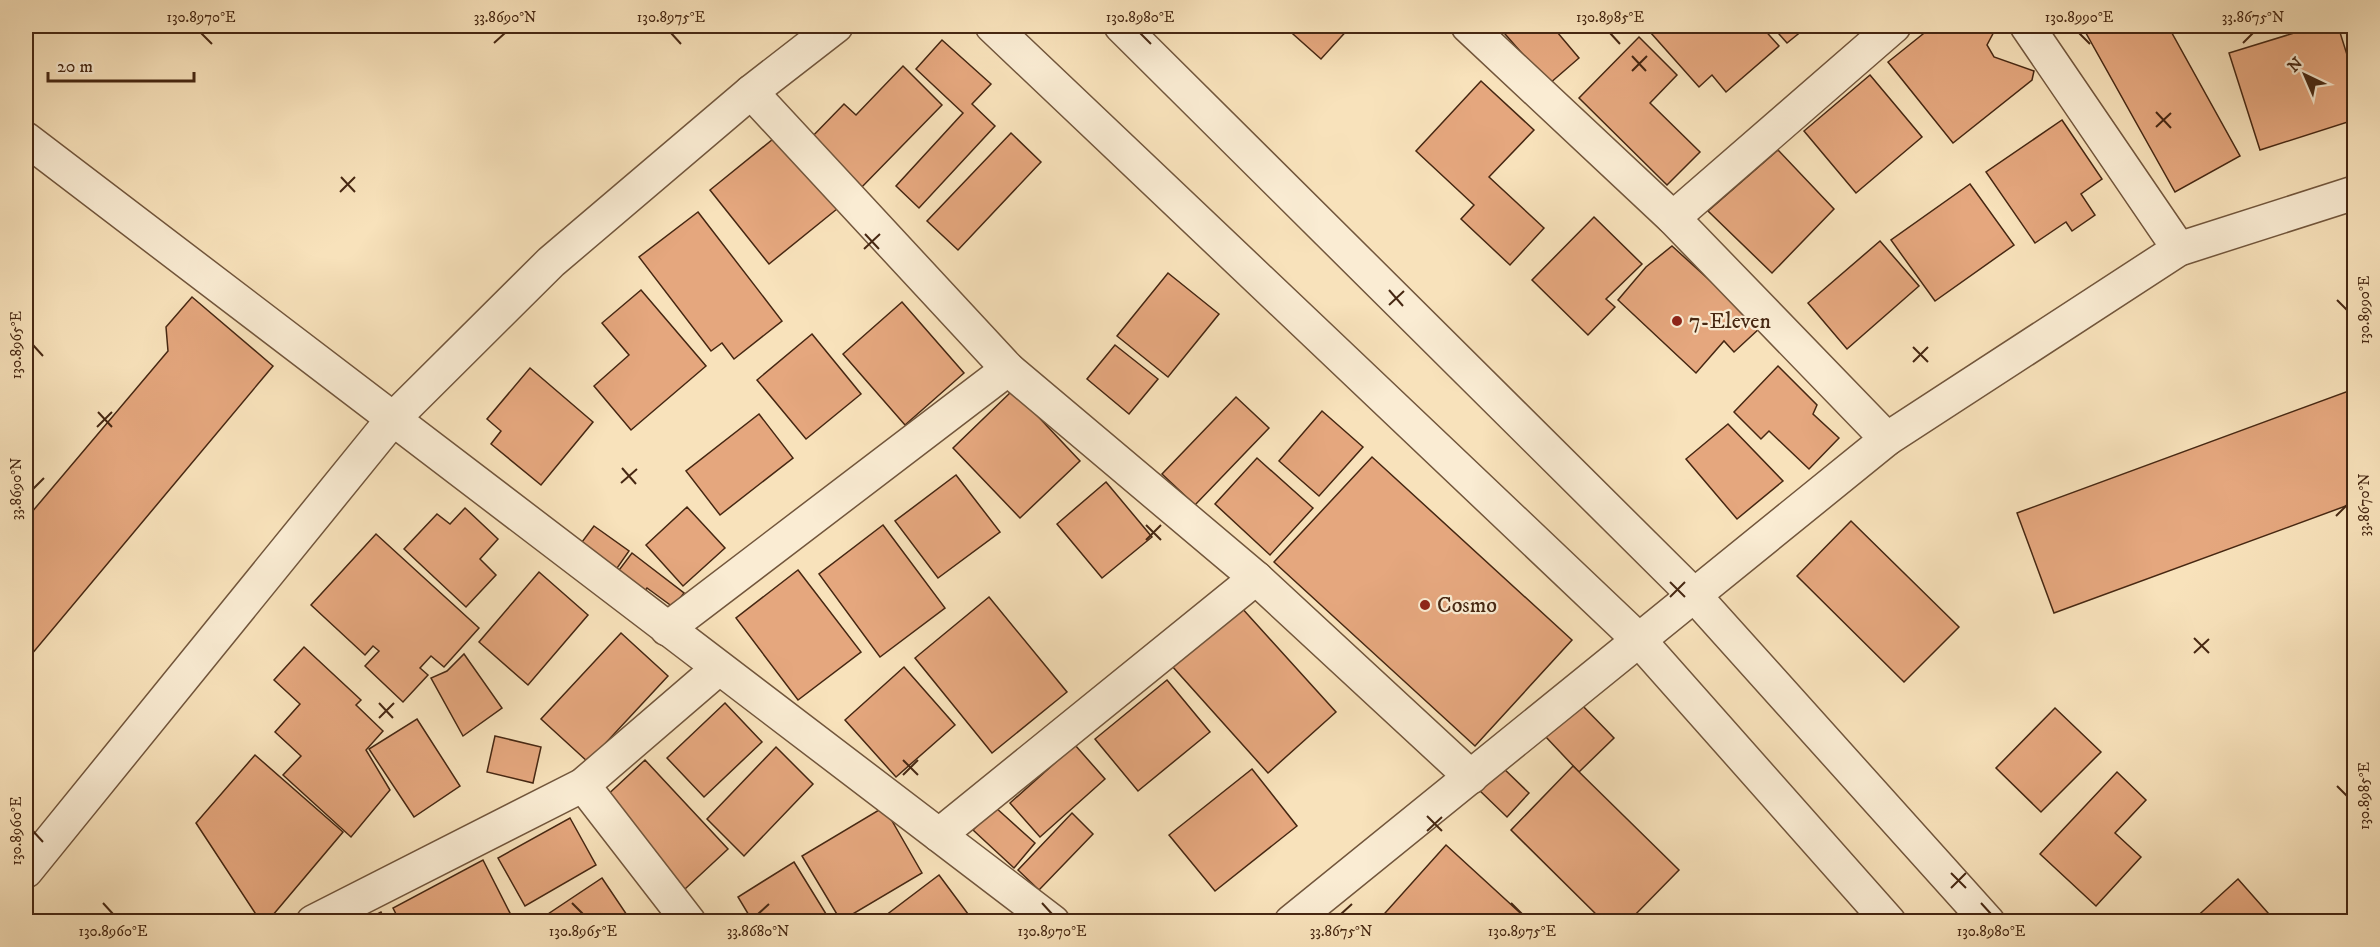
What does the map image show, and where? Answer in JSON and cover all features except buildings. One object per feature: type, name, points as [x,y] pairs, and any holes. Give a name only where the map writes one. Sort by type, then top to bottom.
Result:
[{"type":"street","points":[[32,851],[392,420],[551,262],[751,92],[836,26]]},
{"type":"street","points":[[992,26],[1638,639],[1889,921]]},
{"type":"street","points":[[1121,26],[1693,594],[1988,921]]},
{"type":"street","points":[[1468,26],[1673,218],[1887,439]]},
{"type":"street","points":[[1673,218],[1894,26]]},
{"type":"street","points":[[2027,26],[2179,249]]},
{"type":"street","points":[[751,92],[1008,369],[1256,578],[1471,777]]},
{"type":"street","points":[[26,139],[392,420],[1053,921]]},
{"type":"street","points":[[1292,921],[1887,439],[2179,249],[2355,193]]},
{"type":"street","points":[[667,629],[1008,369]]},
{"type":"street","points":[[939,835],[1256,578]]},
{"type":"street","points":[[313,921],[583,785],[719,668]]},
{"type":"street","points":[[583,785],[689,921]]},
{"type":"place","name":"7-Eleven","points":[[1677,321]]},
{"type":"place","name":"Cosmo","points":[[1425,605]]}]
